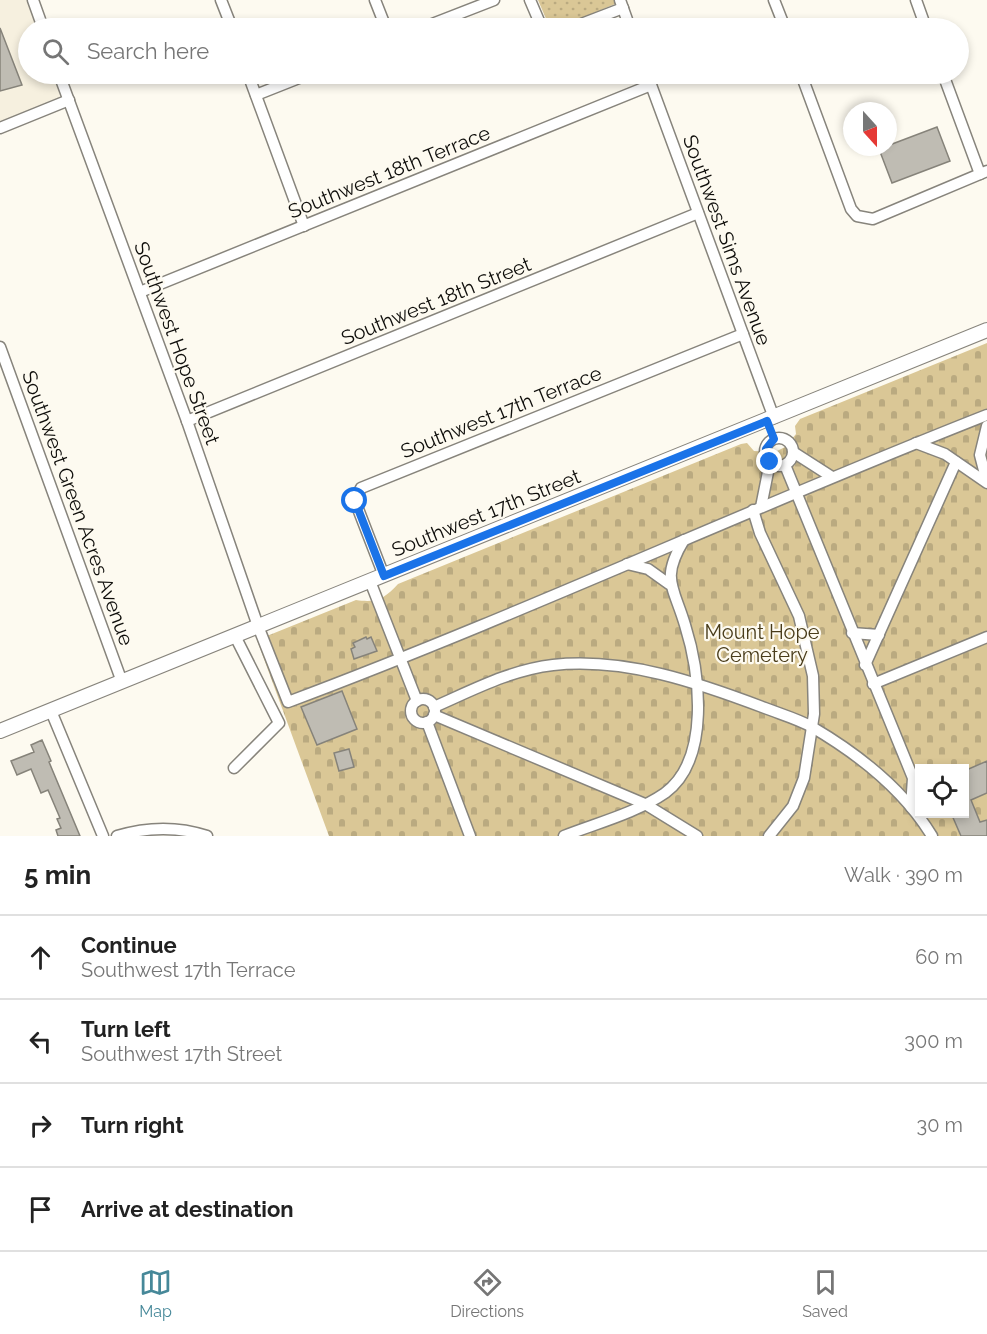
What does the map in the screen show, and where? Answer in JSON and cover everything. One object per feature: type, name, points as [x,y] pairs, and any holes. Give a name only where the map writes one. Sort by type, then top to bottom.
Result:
[{"type":"main road","name":"Southwest 17th Street","points":[[0,731],[987,330]]},
{"type":"street","points":[[33,0],[39,18]]},
{"type":"street","points":[[221,0],[228,18]]},
{"type":"street","points":[[375,0],[382,18]]},
{"type":"street","points":[[448,18],[494,0]]},
{"type":"street","points":[[530,0],[538,18]]},
{"type":"street","points":[[774,0],[781,18]]},
{"type":"street","points":[[916,0],[922,18]]},
{"type":"street","points":[[592,18],[621,4]]},
{"type":"street","name":"Southwest Hope Street","points":[[63,84],[187,421],[258,626],[288,702],[401,660]]},
{"type":"street","points":[[252,84],[304,226]]},
{"type":"street","points":[[256,95],[284,84]]},
{"type":"street","points":[[805,84],[851,208],[857,216],[873,219],[983,173],[947,84]]},
{"type":"street","name":"Southwest Sims Avenue","points":[[651,85],[743,334],[771,419],[774,439]]},
{"type":"street","name":"Southwest 18th Terrace","points":[[140,292],[651,85]]},
{"type":"street","points":[[0,128],[69,100]]},
{"type":"street","name":"Southwest 18th Street","points":[[187,421],[698,213]]},
{"type":"street","name":"Southwest 17th Terrace","points":[[384,576],[355,501],[361,488],[743,334]]},
{"type":"street","name":"Southwest Green Acres Avenue","points":[[0,347],[122,682]]},
{"type":"street","points":[[401,660],[757,508],[987,415]]},
{"type":"street","points":[[987,426],[980,455],[987,482]]},
{"type":"street","points":[[769,836],[793,806],[804,778],[810,750],[810,726],[814,714],[813,676],[799,616],[760,533],[757,508],[770,462],[766,449],[774,439],[788,441],[793,452],[832,477]]},
{"type":"street","points":[[916,443],[939,451],[987,482]]},
{"type":"street","points":[[770,462],[778,466],[784,465],[790,461],[793,452]]},
{"type":"street","points":[[865,665],[956,462]]},
{"type":"street","points":[[784,465],[913,778],[911,807]]},
{"type":"street","points":[[564,836],[645,804],[666,792],[684,771],[690,759],[697,728],[697,685],[685,625],[669,584],[675,554],[684,539]]},
{"type":"street","points":[[626,564],[648,569],[669,584]]},
{"type":"street","points":[[370,581],[417,701]]},
{"type":"street","points":[[852,633],[879,635]]},
{"type":"street","points":[[234,768],[279,723],[235,636]]},
{"type":"street","points":[[873,684],[987,637]]},
{"type":"street","points":[[470,836],[432,715],[425,700],[417,701],[412,706],[412,714],[419,722],[432,715],[507,674],[552,665],[593,663],[642,671],[697,685],[810,726],[875,771],[911,807],[932,836]]},
{"type":"street","points":[[51,711],[103,836]]},
{"type":"street","points":[[432,715],[645,804],[697,836]]},
{"type":"street","points":[[117,836],[141,830],[170,828],[207,836]]},
{"type":"shaded area","points":[[0,0],[28,0],[34,18],[18,18],[18,84],[57,84],[60,96],[58,100],[0,123]]},
{"type":"green space","points":[[538,0],[614,0],[615,4],[582,18],[546,18]]},
{"type":"green space","name":"Mount Hope Cemetery","points":[[987,343],[987,836],[329,836],[257,640],[356,600],[380,599],[398,584],[741,444],[747,443],[754,451],[775,452],[785,447],[796,434],[795,426],[800,419]]},
{"type":"building","points":[[0,28],[18,75],[18,84],[22,85],[0,91]]},
{"type":"building","points":[[937,127],[950,161],[892,183],[882,156],[897,156],[897,142]]},
{"type":"building","points":[[366,637],[367,639],[371,637],[377,651],[354,659],[351,649],[355,647],[353,643]]},
{"type":"building","points":[[342,691],[357,729],[317,745],[301,707]]},
{"type":"building","points":[[42,740],[80,836],[58,836],[56,830],[61,828],[57,819],[60,818],[48,790],[41,793],[31,769],[17,775],[11,761],[34,752],[31,745]]},
{"type":"building","points":[[349,749],[354,767],[339,771],[334,753]]},
{"type":"building","points":[[987,761],[987,793],[971,800],[980,822],[987,820],[987,836],[961,836],[953,818],[969,818],[969,769]]},
{"type":"route","points":[[355,501],[384,576],[767,421],[774,439],[766,449],[770,462]]}]
